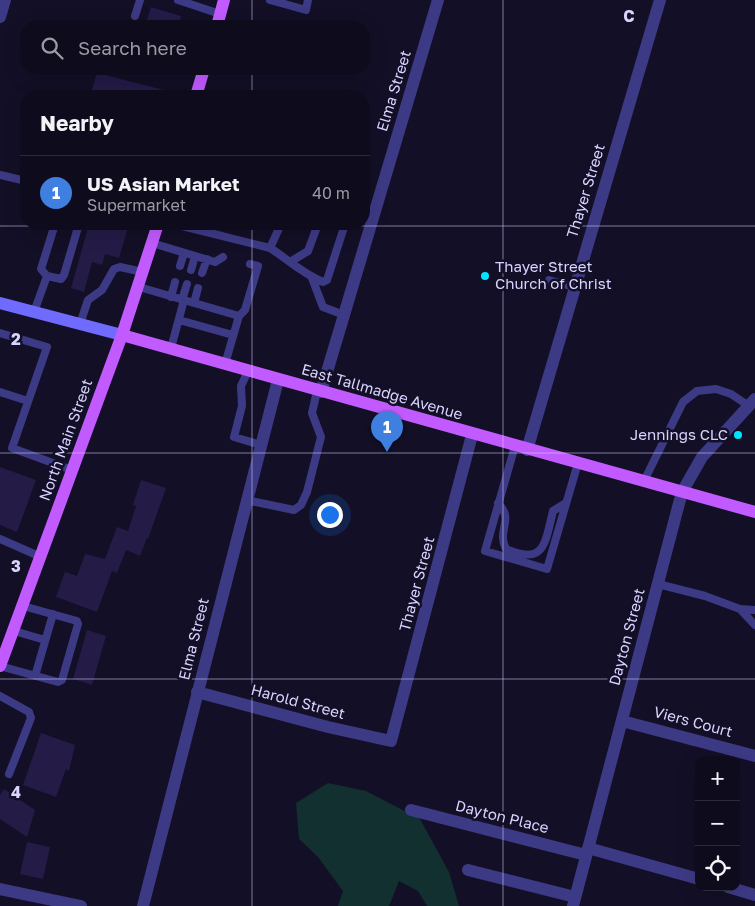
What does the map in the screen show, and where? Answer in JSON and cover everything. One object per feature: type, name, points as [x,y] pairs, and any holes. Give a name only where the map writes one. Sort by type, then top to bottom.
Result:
[{"type":"main road","points":[[218,20],[224,0]]},
{"type":"main road","points":[[198,90],[202,75]]},
{"type":"main road","name":"North Main Street","points":[[0,666],[122,335],[156,230]]},
{"type":"main road","name":"East Tallmadge Avenue","points":[[0,303],[171,348],[472,435],[755,512]]},
{"type":"street","points":[[0,17],[5,0]]},
{"type":"street","name":"Elma Street","points":[[370,228],[438,0]]},
{"type":"street","name":"Thayer Street","points":[[521,448],[574,287],[660,0]]},
{"type":"street","name":"Elma Street","points":[[319,391],[369,230]]},
{"type":"street","name":"Elma Street","points":[[143,906],[278,380]]},
{"type":"street","name":"Dayton Street","points":[[574,902],[682,492],[702,457],[752,402]]},
{"type":"street","name":"Thayer Street","points":[[391,741],[472,435]]},
{"type":"street","name":"Harold Street","points":[[197,692],[328,727],[391,741]]},
{"type":"street","name":"Viers Court","points":[[622,720],[755,756]]},
{"type":"street","name":"Dayton Place","points":[[411,810],[695,878]]},
{"type":"street","points":[[468,870],[574,902]]},
{"type":"street","points":[[0,889],[81,906]]},
{"type":"street","points":[[740,891],[755,895]]},
{"type":"lane","points":[[135,16],[140,0]]},
{"type":"lane","points":[[178,0],[218,20]]},
{"type":"lane","points":[[270,0],[306,10],[308,0]]},
{"type":"lane","points":[[1,178],[20,181]]},
{"type":"lane","points":[[53,230],[41,270],[47,276],[61,278],[64,274],[77,230]]},
{"type":"lane","points":[[198,230],[270,248],[290,262],[296,269],[322,282],[327,280],[343,230]]},
{"type":"lane","points":[[270,248],[278,230]]},
{"type":"lane","points":[[290,262],[308,251],[316,230]]},
{"type":"lane","points":[[152,243],[211,261],[223,257]]},
{"type":"lane","points":[[180,266],[184,253]]},
{"type":"lane","points":[[191,270],[195,256]]},
{"type":"lane","points":[[202,274],[211,261]]},
{"type":"lane","points":[[225,364],[239,316],[245,310],[258,266],[250,264]]},
{"type":"lane","points":[[80,324],[88,300],[102,290],[114,269],[120,267],[143,272]]},
{"type":"lane","points":[[34,312],[47,276]]},
{"type":"lane","points":[[312,278],[323,307],[344,315]]},
{"type":"lane","points":[[549,280],[574,287]]},
{"type":"lane","points":[[171,297],[175,282]]},
{"type":"lane","points":[[171,348],[187,284]]},
{"type":"lane","points":[[138,287],[239,316]]},
{"type":"lane","points":[[194,303],[198,288]]},
{"type":"lane","points":[[179,320],[233,335]]},
{"type":"lane","points":[[0,333],[47,347],[12,448],[72,470]]},
{"type":"lane","points":[[248,371],[241,386],[242,406],[234,437],[261,445]]},
{"type":"lane","points":[[644,481],[683,402],[697,391],[716,389],[752,402]]},
{"type":"lane","points":[[246,500],[294,510],[301,505],[307,492],[320,437],[312,413],[319,391]]},
{"type":"lane","points":[[0,392],[28,401]]},
{"type":"lane","points":[[521,448],[498,503],[484,551],[547,569],[578,463]]},
{"type":"lane","points":[[498,503],[506,510],[507,518],[502,542],[506,549],[531,556],[539,553],[544,544],[553,511],[566,503]]},
{"type":"lane","points":[[0,539],[40,557]]},
{"type":"lane","points":[[658,584],[705,596],[740,609],[755,610]]},
{"type":"lane","points":[[0,666],[58,682],[62,680],[78,624],[77,621],[23,606]]},
{"type":"lane","points":[[740,609],[755,625]]},
{"type":"lane","points":[[35,676],[53,614]]},
{"type":"lane","points":[[14,631],[45,640]]},
{"type":"lane","points":[[0,696],[29,712],[31,718],[9,774]]},
{"type":"green space","points":[[328,783],[366,791],[420,819],[449,872],[459,906],[427,906],[418,891],[399,881],[389,906],[338,906],[343,891],[318,857],[299,839],[296,803]]},
{"type":"building","points":[[151,7],[181,16],[180,20],[147,20]]},
{"type":"building","points":[[96,75],[105,75],[164,90],[92,90]]},
{"type":"building","points":[[87,230],[127,230],[119,258],[105,254],[102,265],[92,262],[84,292],[71,288]]},
{"type":"building","points":[[0,467],[36,480],[17,532],[0,525]]},
{"type":"building","points":[[141,480],[166,488],[140,556],[126,550],[117,573],[112,571],[97,612],[56,597],[65,572],[77,576],[85,554],[105,559],[117,527],[128,531],[136,506],[133,505]]},
{"type":"building","points":[[87,630],[106,636],[92,685],[73,679]]},
{"type":"building","points":[[41,733],[75,745],[69,771],[66,769],[56,797],[23,785]]},
{"type":"building","points":[[4,789],[35,810],[27,837],[0,819],[0,795]]},
{"type":"building","points":[[27,842],[50,847],[43,879],[20,874]]},
{"type":"place","name":"Thayer Street Church of Christ","points":[[485,276]]},
{"type":"place","name":"Jennings CLC","points":[[738,435]]},
{"type":"place","name":"US Asian Market","points":[[387,452]]}]
